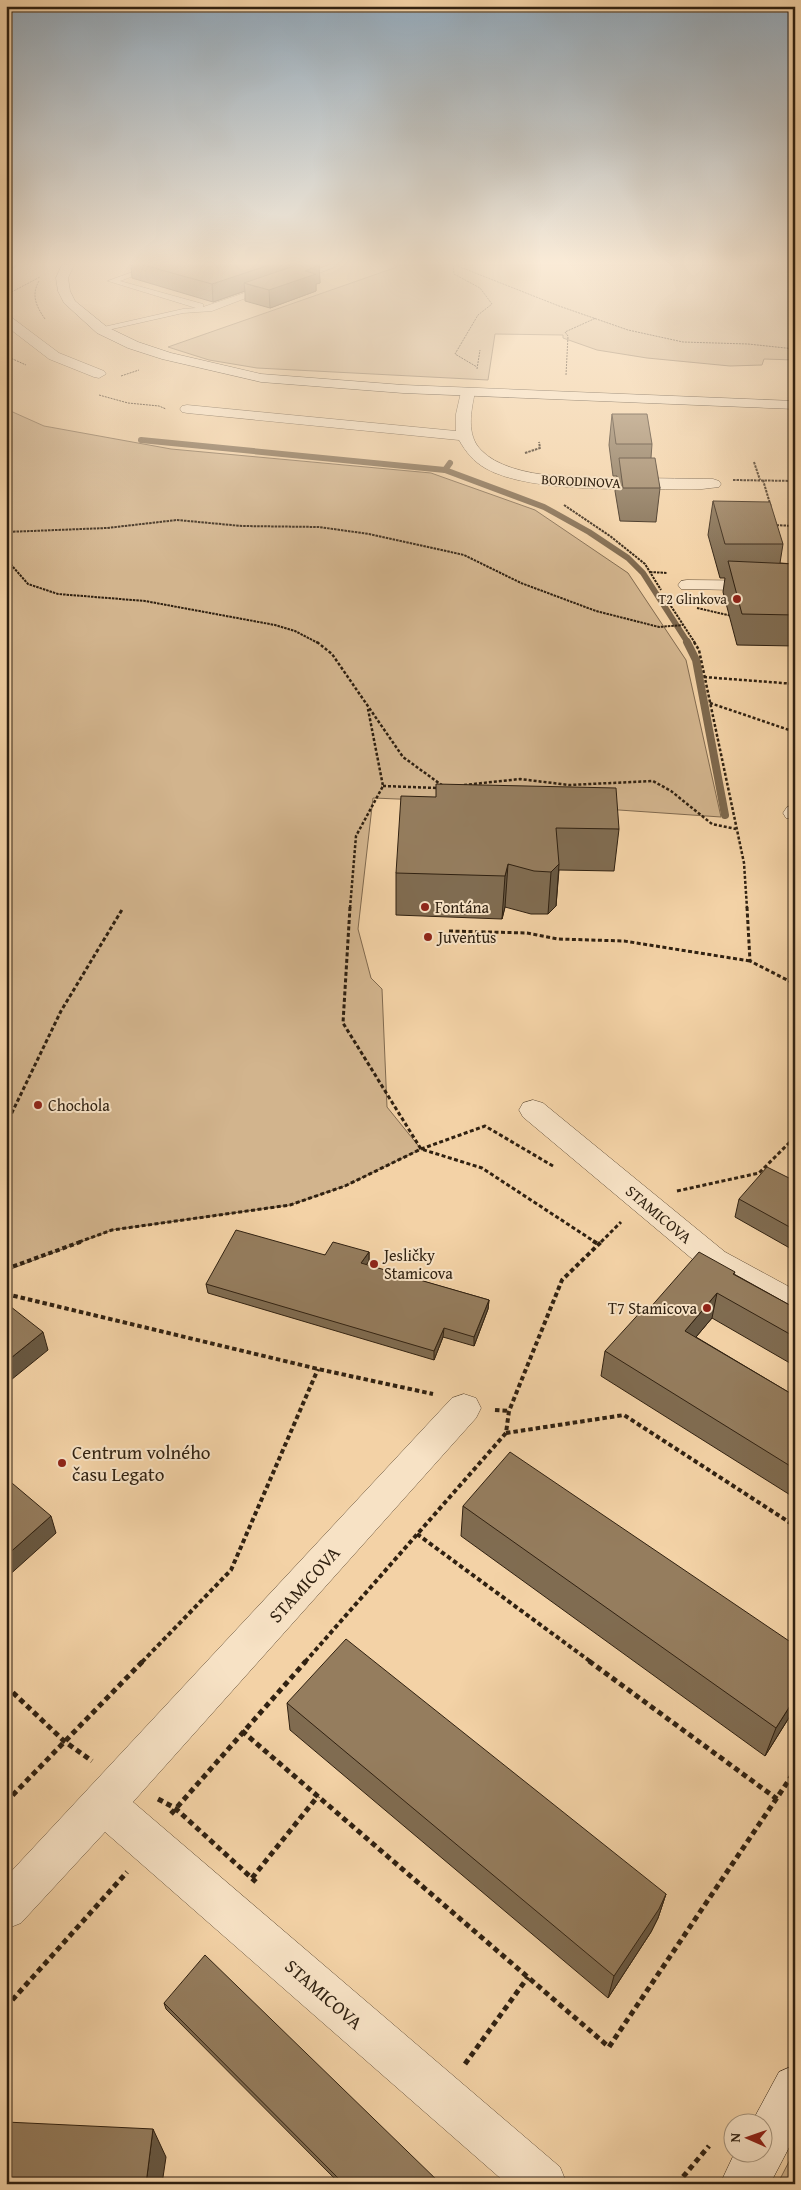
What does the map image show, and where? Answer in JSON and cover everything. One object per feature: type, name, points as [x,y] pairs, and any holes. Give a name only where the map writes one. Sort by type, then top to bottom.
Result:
[{"type":"street","points":[[82,367],[99,374]]},
{"type":"street","points":[[215,367],[261,378],[397,389],[795,405]]},
{"type":"street","points":[[187,409],[464,436],[464,405],[468,392]]},
{"type":"street","name":"BORODINOVA","points":[[464,436],[471,448],[483,459],[499,469],[522,476],[565,482],[713,484]]},
{"type":"street","points":[[687,585],[795,586]]},
{"type":"street","name":"STAMICOVA","points":[[533,1110],[714,1260],[795,1305]]},
{"type":"street","name":"STAMICOVA","points":[[6,1908],[114,1793],[464,1408]]},
{"type":"street","name":"STAMICOVA","points":[[114,1793],[152,1845],[543,2184]]},
{"type":"street","points":[[774,2128],[795,2088]]},
{"type":"street","points":[[744,2184],[756,2162]]},
{"type":"path","points":[[566,380],[567,367]]},
{"type":"path","points":[[99,395],[128,403],[159,406],[170,412]]},
{"type":"path","points":[[754,462],[760,480]]},
{"type":"path","points":[[730,480],[795,481]]},
{"type":"path","points":[[763,480],[771,507]]},
{"type":"path","points":[[562,503],[610,536],[644,564],[699,650],[744,864],[750,961]]},
{"type":"path","points":[[6,532],[107,528],[177,520],[242,526],[320,527],[344,530],[464,555],[521,584],[596,611],[659,627],[683,625]]},
{"type":"path","points":[[768,524],[795,526]]},
{"type":"path","points":[[6,559],[28,584],[58,594],[145,601],[275,625],[295,631],[314,640],[332,654],[402,757],[445,788],[383,786]]},
{"type":"path","points":[[664,595],[672,598]]},
{"type":"path","points":[[694,607],[725,616],[735,616]]},
{"type":"path","points":[[704,677],[795,684]]},
{"type":"path","points":[[710,703],[795,732]]},
{"type":"path","points":[[368,708],[383,786],[356,836],[343,1023],[422,1150],[482,1168],[598,1244]]},
{"type":"path","points":[[464,786],[520,779],[569,785],[653,780],[671,791],[712,824],[736,829]]},
{"type":"path","points":[[6,1125],[61,1011],[123,908]]},
{"type":"path","points":[[449,931],[527,933],[558,939],[624,941],[750,961],[795,984]]},
{"type":"path","points":[[6,1269],[112,1230],[290,1205],[345,1186],[422,1150],[465,1134]]},
{"type":"path","points":[[648,1204],[658,1195],[759,1173],[795,1138]]},
{"type":"path","points":[[6,2007],[152,1845],[175,1808],[506,1433],[509,1411],[562,1280],[624,1220]]},
{"type":"path","points":[[6,1294],[318,1370],[448,1397],[464,1408],[509,1411]]},
{"type":"path","points":[[6,1802],[231,1570],[318,1370]]},
{"type":"path","points":[[506,1433],[624,1415],[795,1526]]},
{"type":"path","points":[[417,1534],[777,1799]]},
{"type":"path","points":[[6,1686],[64,1741],[114,1793],[175,1808]]},
{"type":"path","points":[[242,1731],[609,2047],[795,1771]]},
{"type":"path","points":[[252,1878],[318,1796]]},
{"type":"path","points":[[460,2070],[528,1977]]},
{"type":"path","points":[[677,2184],[709,2146]]},
{"type":"shaded area","points":[[252,367],[490,367],[488,380]]},
{"type":"shaded area","points":[[6,409],[44,426],[171,449],[431,473],[535,510],[628,573],[686,660],[721,817],[546,805],[373,798],[358,929],[371,978],[382,989],[387,1107],[421,1149],[345,1186],[290,1205],[112,1230],[6,1271]]},
{"type":"shaded area","points":[[795,2150],[795,2184],[782,2184],[779,2181]]},
{"type":"building","points":[[612,414],[647,414],[652,444],[616,444]]},
{"type":"building","points":[[619,458],[655,458],[660,488],[623,488]]},
{"type":"building","points":[[713,501],[770,502],[783,544],[725,544]]},
{"type":"building","points":[[728,561],[795,564],[795,615],[742,614]]},
{"type":"building","points":[[436,784],[616,788],[619,829],[556,828],[559,864],[551,872],[534,871],[508,864],[505,876],[396,873],[401,796],[436,797]]},
{"type":"building","points":[[767,1167],[795,1181],[795,1230],[739,1199]]},
{"type":"building","points":[[236,1230],[325,1255],[333,1242],[369,1252],[361,1263],[489,1300],[474,1337],[444,1328],[434,1351],[206,1284]]},
{"type":"building","points":[[699,1252],[735,1272],[733,1274],[795,1308],[795,1337],[717,1293],[685,1331],[795,1396],[795,1469],[605,1351],[645,1307],[649,1309]]},
{"type":"building","points":[[6,1303],[43,1332],[6,1362]]},
{"type":"building","points":[[510,1452],[795,1645],[795,1698],[776,1728],[463,1506]]},
{"type":"building","points":[[6,1478],[51,1516],[6,1556]]},
{"type":"building","points":[[346,1639],[666,1894],[659,1909],[614,1976],[287,1703]]},
{"type":"building","points":[[205,1955],[441,2184],[344,2184],[164,2003]]},
{"type":"building","points":[[6,2122],[153,2129],[146,2184],[6,2184]]},
{"type":"waterway","points":[[141,440],[445,470]]},
{"type":"waterway","points":[[445,470],[450,463]]},
{"type":"waterway","points":[[445,470],[544,507],[589,532],[628,558],[643,573],[688,643]]},
{"type":"waterway","points":[[687,642],[696,660],[725,815]]},
{"type":"place","name":"T2 Glinkova","points":[[737,599]]},
{"type":"place","name":"Fontána","points":[[425,907]]},
{"type":"place","name":"Juventus","points":[[428,937]]},
{"type":"place","name":"Chochola","points":[[38,1105]]},
{"type":"place","name":"Jesličky Stamicova","points":[[374,1264]]},
{"type":"place","name":"T7 Stamicova","points":[[707,1308]]},
{"type":"place","name":"Centrum volného času Legato","points":[[62,1463]]}]
